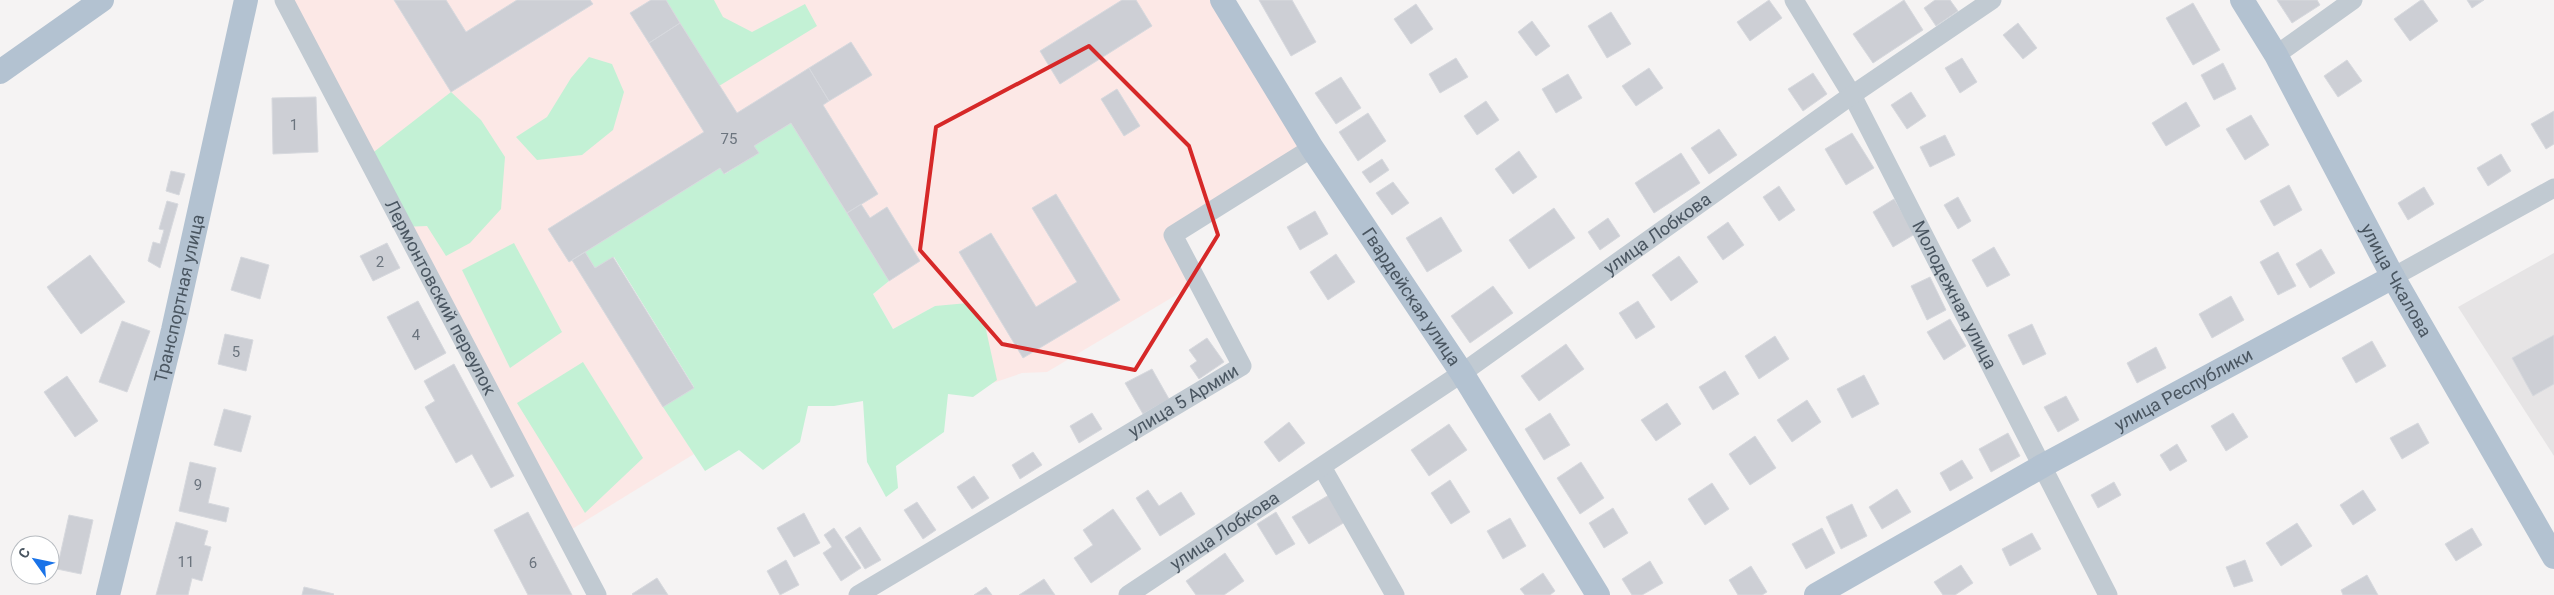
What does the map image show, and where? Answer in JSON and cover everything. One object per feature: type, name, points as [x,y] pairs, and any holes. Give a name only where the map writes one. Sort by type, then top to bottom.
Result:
[{"type":"main road","points":[[0,72],[102,0]]},
{"type":"main road","name":"Транспортная улица","points":[[108,595],[173,330],[246,0]]},
{"type":"main road","name":"Гвардейская улица","points":[[1222,0],[1312,148],[1462,373],[1598,595]]},
{"type":"main road","name":"улица Чкалова","points":[[2242,0],[2276,55],[2393,278],[2554,557]]},
{"type":"main road","name":"улица Республики","points":[[1816,595],[2044,465],[2393,278]]},
{"type":"street","name":"Лермонтовский переулок","points":[[284,0],[596,595]]},
{"type":"street","name":"Молодежная улица","points":[[1794,0],[1852,95],[2044,465],[2108,595]]},
{"type":"street","name":"улица Лобкова","points":[[1128,595],[1462,373],[1852,95],[1992,0]]},
{"type":"street","points":[[2276,55],[2353,0]]},
{"type":"street","name":"улица 5 Армии","points":[[858,595],[1242,366],[1173,235],[1312,148]]},
{"type":"street","name":"улица Республики","points":[[2393,278],[2554,188]]},
{"type":"street","points":[[1322,467],[1395,595]]},
{"type":"highlighted area","points":[[1089,46],[1189,146],[1218,235],[1135,370],[1002,344],[920,250],[936,127]]},
{"type":"shaded area","points":[[284,0],[1222,0],[1312,148],[1173,235],[1198,282],[1047,372],[1022,373],[993,383],[935,306],[893,329],[873,294],[889,281],[755,146],[759,153],[724,174],[720,168],[586,252],[613,257],[694,388],[664,407],[694,454],[564,534]]},
{"type":"shaded area","points":[[2554,253],[2554,456],[2458,307]]},
{"type":"green space","points":[[666,0],[714,0],[723,17],[752,32],[805,4],[817,26],[719,86]]},
{"type":"green space","points":[[589,57],[612,64],[624,92],[613,130],[582,155],[537,160],[516,137],[547,117],[571,78]]},
{"type":"green space","points":[[451,92],[481,120],[505,157],[501,209],[470,243],[446,256],[427,226],[403,227],[366,158]]},
{"type":"green space","points":[[791,123],[889,281],[873,294],[893,329],[935,306],[968,303],[985,325],[997,380],[973,397],[948,394],[944,432],[896,466],[898,488],[886,497],[867,462],[863,401],[834,406],[808,406],[800,442],[763,470],[739,450],[705,471],[663,407],[694,387],[614,257],[595,268],[585,252],[720,168],[725,174],[758,153],[754,146]]},
{"type":"green space","points":[[514,243],[562,332],[510,368],[462,270]]},
{"type":"green space","points":[[583,362],[643,458],[585,513],[517,403]]},
{"type":"building","points":[[394,0],[446,0],[466,32],[517,0],[590,0],[593,4],[451,92]]},
{"type":"building","points":[[651,0],[666,0],[680,23],[649,43],[630,13]]},
{"type":"building","points":[[1122,0],[1136,0],[1152,26],[1060,84],[1040,51]]},
{"type":"building","points":[[1259,0],[1292,0],[1316,42],[1291,56]]},
{"type":"building","points":[[1769,0],[1782,18],[1750,41],[1737,22]]},
{"type":"building","points":[[1904,0],[1923,30],[1873,63],[1853,34]]},
{"type":"building","points":[[1935,0],[1950,0],[1958,11],[1936,26],[1924,8]]},
{"type":"building","points":[[2277,0],[2317,0],[2320,5],[2292,23]]},
{"type":"building","points":[[2423,0],[2438,21],[2410,41],[2394,19]]},
{"type":"building","points":[[2467,0],[2484,0],[2472,8]]},
{"type":"building","points":[[2193,3],[2220,50],[2193,65],[2166,18]]},
{"type":"building","points":[[1416,4],[1433,29],[1411,44],[1394,19]]},
{"type":"building","points":[[1611,12],[1631,44],[1607,58],[1588,26]]},
{"type":"building","points":[[1532,21],[1550,46],[1536,56],[1518,32]]},
{"type":"building","points":[[680,23],[737,113],[809,68],[829,101],[823,105],[878,194],[847,213],[791,123],[754,146],[759,153],[724,174],[720,168],[569,262],[548,229],[704,132],[649,43]]},
{"type":"building","points":[[2018,23],[2037,48],[2023,59],[2003,35]]},
{"type":"building","points":[[851,42],[872,75],[829,101],[809,68]]},
{"type":"building","points":[[1456,58],[1468,77],[1440,93],[1429,74]]},
{"type":"building","points":[[1962,58],[1977,82],[1960,93],[1945,68]]},
{"type":"building","points":[[2347,60],[2362,81],[2338,97],[2324,76]]},
{"type":"building","points":[[2223,63],[2236,89],[2214,100],[2201,75]]},
{"type":"building","points":[[1649,68],[1663,88],[1636,106],[1622,86]]},
{"type":"building","points":[[1813,73],[1827,94],[1803,111],[1788,89]]},
{"type":"building","points":[[1568,74],[1582,98],[1556,113],[1542,89]]},
{"type":"building","points":[[1341,77],[1361,108],[1336,124],[1315,93]]},
{"type":"building","points":[[1117,89],[1140,126],[1124,136],[1101,99]]},
{"type":"building","points":[[1911,92],[1926,116],[1907,129],[1891,105]]},
{"type":"building","points":[[316,97],[318,152],[273,154],[272,98]]},
{"type":"building","points":[[1486,101],[1499,120],[1477,135],[1464,116]]},
{"type":"building","points":[[2186,102],[2200,126],[2166,146],[2152,123]]},
{"type":"building","points":[[2554,111],[2554,144],[2546,149],[2531,124]]},
{"type":"building","points":[[1368,113],[1386,141],[1358,161],[1339,132]]},
{"type":"building","points":[[2251,115],[2269,145],[2245,160],[2226,129]]},
{"type":"building","points":[[1719,129],[1737,155],[1709,174],[1691,148]]},
{"type":"building","points":[[1852,133],[1874,168],[1846,185],[1825,149]]},
{"type":"building","points":[[1945,135],[1955,155],[1930,167],[1920,147]]},
{"type":"building","points":[[1519,151],[1537,177],[1513,194],[1495,169]]},
{"type":"building","points":[[1681,153],[1700,183],[1654,213],[1635,183]]},
{"type":"building","points":[[2501,154],[2511,171],[2488,186],[2477,168]]},
{"type":"building","points":[[1382,159],[1389,170],[1370,183],[1362,172]]},
{"type":"building","points":[[171,171],[185,174],[179,195],[166,191]]},
{"type":"building","points":[[1393,182],[1409,203],[1392,215],[1376,193]]},
{"type":"building","points":[[2289,185],[2302,210],[2274,226],[2260,201]]},
{"type":"building","points":[[1779,186],[1795,210],[1779,221],[1763,197]]},
{"type":"building","points":[[2424,187],[2434,204],[2408,220],[2398,203]]},
{"type":"building","points":[[1056,194],[1120,300],[1023,358],[959,252],[991,233],[1036,307],[1077,282],[1032,208]]},
{"type":"building","points":[[1958,197],[1971,221],[1958,229],[1944,205]]},
{"type":"building","points":[[1894,199],[1915,234],[1893,247],[1873,212]]},
{"type":"building","points":[[167,201],[178,204],[160,268],[148,261],[153,242],[160,244],[164,230],[159,229]]},
{"type":"building","points":[[861,204],[870,218],[887,207],[920,261],[889,281],[847,213]]},
{"type":"building","points":[[1554,208],[1575,238],[1529,269],[1509,240]]},
{"type":"building","points":[[1315,211],[1328,234],[1300,250],[1287,227]]},
{"type":"building","points":[[1441,217],[1462,251],[1427,272],[1406,238]]},
{"type":"building","points":[[1608,218],[1620,236],[1600,250],[1588,232]]},
{"type":"building","points":[[1728,222],[1744,245],[1723,260],[1707,237]]},
{"type":"building","points":[[387,243],[400,268],[373,281],[360,256]]},
{"type":"building","points":[[1994,247],[2010,275],[1987,287],[1972,260]]},
{"type":"building","points":[[2321,249],[2335,273],[2310,288],[2296,264]]},
{"type":"building","points":[[585,252],[595,268],[613,257],[694,388],[663,407],[572,260]]},
{"type":"building","points":[[2278,252],[2296,286],[2278,295],[2260,262]]},
{"type":"building","points":[[1336,254],[1355,282],[1328,300],[1310,272]]},
{"type":"building","points":[[90,255],[125,302],[81,334],[47,287]]},
{"type":"building","points":[[1679,256],[1698,282],[1671,301],[1652,275]]},
{"type":"building","points":[[241,257],[269,265],[260,299],[231,290]]},
{"type":"building","points":[[1930,277],[1946,310],[1927,320],[1911,286]]},
{"type":"building","points":[[1493,286],[1513,313],[1470,343],[1451,316]]},
{"type":"building","points":[[2231,296],[2244,320],[2212,338],[2199,314]]},
{"type":"building","points":[[418,301],[446,353],[415,370],[387,317]]},
{"type":"building","points":[[1638,301],[1655,327],[1636,339],[1619,313]]},
{"type":"building","points":[[1950,319],[1966,346],[1944,360],[1927,332]]},
{"type":"building","points":[[122,321],[150,331],[127,392],[99,382]]},
{"type":"building","points":[[2032,324],[2046,354],[2023,365],[2008,335]]},
{"type":"building","points":[[225,334],[253,340],[246,371],[218,364]]},
{"type":"building","points":[[2554,335],[2554,384],[2533,396],[2512,358]]},
{"type":"building","points":[[1775,336],[1789,359],[1759,379],[1745,356]]},
{"type":"building","points":[[1207,338],[1224,362],[1199,379],[1190,366],[1197,361],[1189,350]]},
{"type":"building","points":[[2372,341],[2386,366],[2356,383],[2342,358]]},
{"type":"building","points":[[1566,344],[1584,369],[1539,401],[1521,376]]},
{"type":"building","points":[[2156,347],[2166,368],[2137,383],[2127,363]]},
{"type":"building","points":[[454,364],[514,476],[491,488],[472,454],[456,463],[425,407],[435,401],[424,381]]},
{"type":"building","points":[[1152,369],[1169,399],[1143,414],[1125,383]]},
{"type":"building","points":[[1725,371],[1739,394],[1713,410],[1699,387]]},
{"type":"building","points":[[1864,375],[1879,404],[1852,418],[1837,389]]},
{"type":"building","points":[[67,376],[98,421],[75,437],[44,392]]},
{"type":"building","points":[[2066,396],[2079,420],[2058,432],[2044,407]]},
{"type":"building","points":[[1807,400],[1821,422],[1792,442],[1777,420]]},
{"type":"building","points":[[1667,403],[1681,424],[1656,441],[1641,420]]},
{"type":"building","points":[[224,409],[251,416],[241,452],[214,445]]},
{"type":"building","points":[[1092,413],[1102,429],[1079,443],[1070,426]]},
{"type":"building","points":[[1550,413],[1570,445],[1544,460],[1525,429]]},
{"type":"building","points":[[2233,413],[2248,437],[2226,451],[2211,426]]},
{"type":"building","points":[[1289,422],[1305,443],[1279,462],[1264,442]]},
{"type":"building","points":[[2418,423],[2429,443],[2402,459],[2390,438]]},
{"type":"building","points":[[1449,424],[1467,450],[1429,476],[1411,450]]},
{"type":"building","points":[[2008,433],[2020,456],[1991,472],[1979,449]]},
{"type":"building","points":[[1755,436],[1776,468],[1750,485],[1729,454]]},
{"type":"building","points":[[2177,444],[2187,461],[2170,471],[2160,455]]},
{"type":"building","points":[[1033,452],[1042,465],[1020,479],[1012,465]]},
{"type":"building","points":[[1962,460],[1973,478],[1950,491],[1940,473]]},
{"type":"building","points":[[190,462],[216,468],[208,503],[229,508],[226,522],[179,511]]},
{"type":"building","points":[[1581,462],[1604,498],[1580,514],[1557,478]]},
{"type":"building","points":[[974,476],[989,498],[972,509],[957,487]]},
{"type":"building","points":[[1450,480],[1470,512],[1451,524],[1431,493]]},
{"type":"building","points":[[2114,482],[2121,495],[2098,508],[2091,495]]},
{"type":"building","points":[[1712,483],[1729,509],[1705,525],[1688,499]]},
{"type":"building","points":[[1897,489],[1911,512],[1882,529],[1869,507]]},
{"type":"building","points":[[1148,490],[1159,506],[1181,492],[1195,514],[1160,536],[1136,498]]},
{"type":"building","points":[[2363,490],[2376,510],[2353,525],[2340,505]]},
{"type":"building","points":[[1329,495],[1345,522],[1309,544],[1292,517]]},
{"type":"building","points":[[917,502],[936,530],[923,539],[904,510]]},
{"type":"building","points":[[1852,504],[1867,536],[1841,549],[1826,517]]},
{"type":"building","points":[[1613,508],[1628,533],[1604,548],[1589,523]]},
{"type":"building","points":[[1113,509],[1141,549],[1091,583],[1074,558],[1093,545],[1083,530]]},
{"type":"building","points":[[528,512],[572,595],[528,595],[494,530]]},
{"type":"building","points":[[1276,512],[1295,544],[1276,555],[1257,524]]},
{"type":"building","points":[[804,513],[820,543],[794,557],[777,528]]},
{"type":"building","points":[[69,515],[93,520],[81,574],[60,570],[60,556]]},
{"type":"building","points":[[1510,518],[1526,546],[1503,559],[1487,531]]},
{"type":"building","points":[[176,522],[208,531],[204,545],[211,547],[202,581],[192,578],[188,595],[156,595]]},
{"type":"building","points":[[2297,523],[2312,546],[2281,566],[2266,543]]},
{"type":"building","points":[[860,527],[881,560],[865,569],[845,537]]},
{"type":"building","points":[[834,528],[861,568],[841,581],[823,553],[832,547],[824,535]]},
{"type":"building","points":[[1822,528],[1835,553],[1806,569],[1792,544]]},
{"type":"building","points":[[2472,528],[2482,545],[2456,561],[2445,544]]},
{"type":"building","points":[[2032,533],[2041,549],[2010,566],[2002,549]]},
{"type":"building","points":[[1225,553],[1244,581],[1224,595],[1196,595],[1186,581]]},
{"type":"building","points":[[786,560],[799,585],[780,595],[767,571]]},
{"type":"building","points":[[2245,560],[2253,581],[2234,587],[2226,567]]},
{"type":"building","points":[[1650,561],[1663,583],[1642,595],[1632,595],[1622,579]]},
{"type":"building","points":[[1961,565],[1973,583],[1955,595],[1943,595],[1934,582]]},
{"type":"building","points":[[1751,566],[1767,592],[1762,595],[1738,595],[1729,580]]},
{"type":"building","points":[[1543,573],[1555,591],[1550,595],[1525,595],[1520,589]]},
{"type":"building","points":[[2367,575],[2378,595],[2343,595],[2341,590]]},
{"type":"building","points":[[657,578],[668,595],[632,594]]},
{"type":"building","points":[[1044,579],[1055,595],[1019,595]]},
{"type":"building","points":[[304,587],[334,594],[302,595]]},
{"type":"building","points":[[986,587],[992,595],[974,595]]}]
